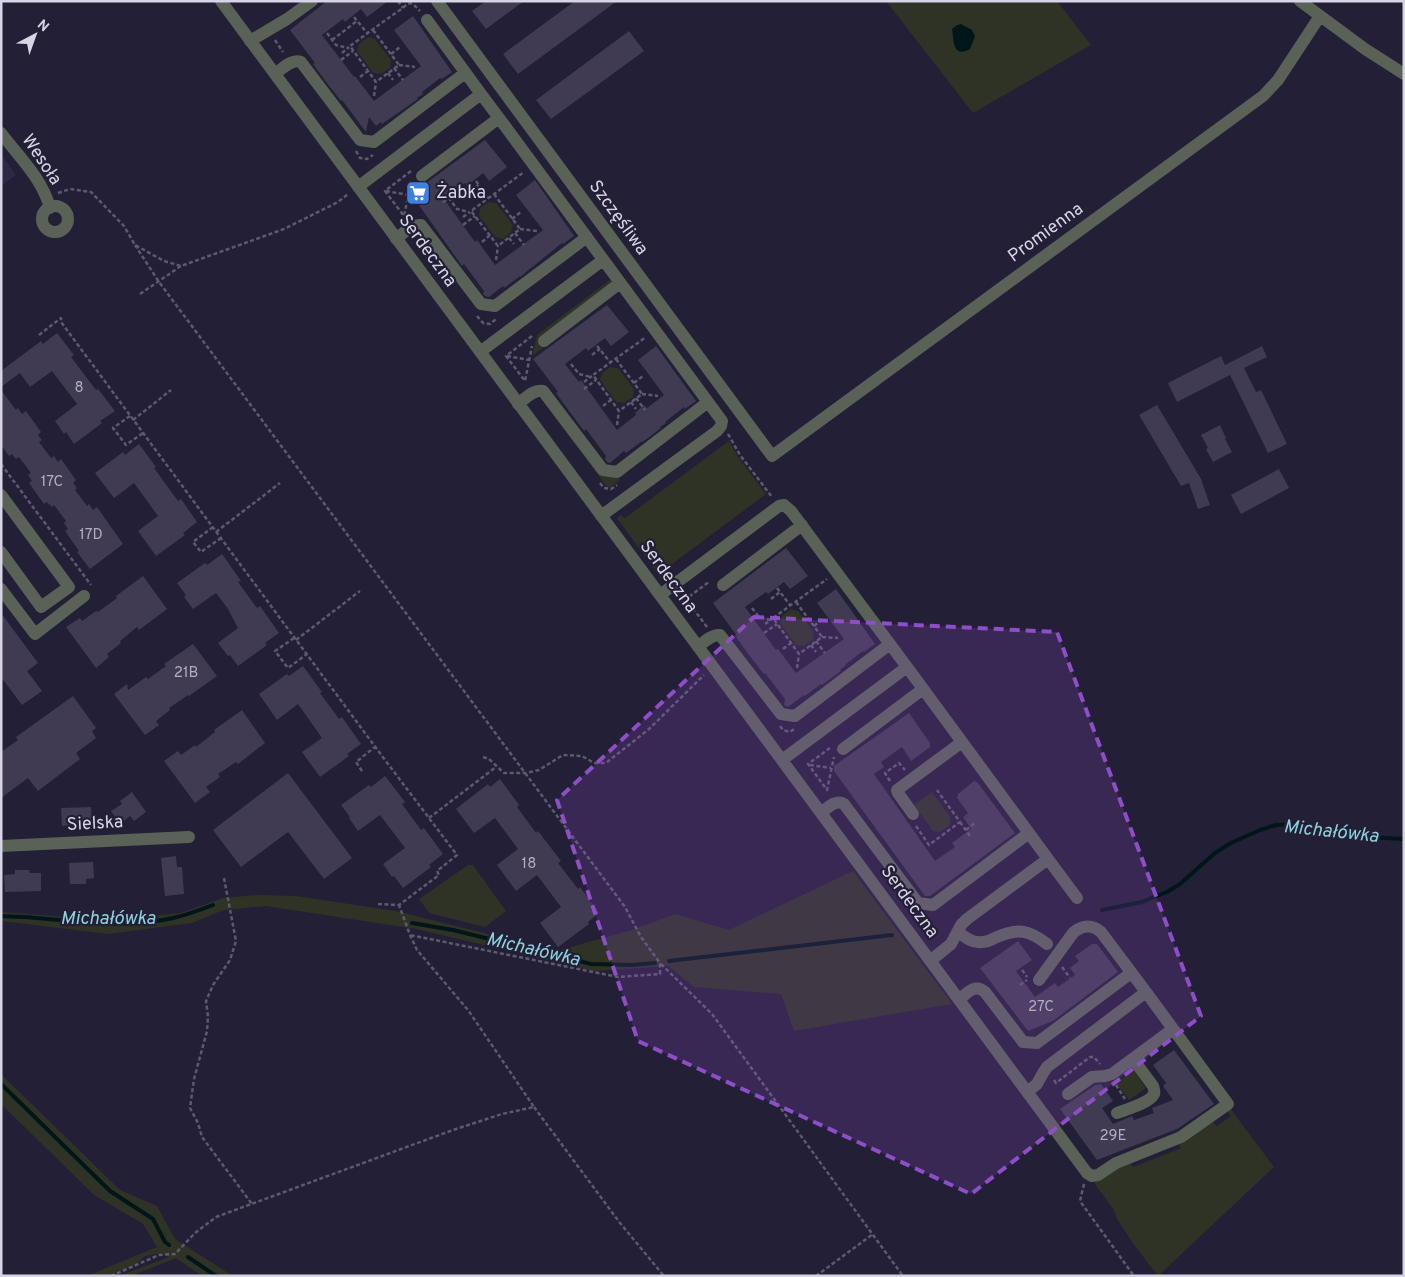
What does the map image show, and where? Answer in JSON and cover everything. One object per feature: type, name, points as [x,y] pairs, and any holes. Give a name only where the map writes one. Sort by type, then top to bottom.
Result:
[{"type":"street","name":"Serdeczna","points":[[221,1],[1087,1173]]},
{"type":"street","points":[[250,41],[287,19],[312,1]]},
{"type":"street","name":"Szczęśliwa","points":[[437,1],[772,456]]},
{"type":"street","points":[[1300,1],[1365,50],[1404,74]]},
{"type":"street","name":"Promienna","points":[[772,456],[1263,96],[1278,80],[1320,16]]},
{"type":"street","points":[[427,20],[722,421],[717,431],[601,516]]},
{"type":"street","points":[[275,74],[296,60],[301,62],[360,140],[374,142],[465,73]]},
{"type":"street","points":[[358,187],[481,94]]},
{"type":"street","points":[[422,176],[499,118]]},
{"type":"street","name":"Wesoła","points":[[1,133],[37,178],[48,202]]},
{"type":"street","points":[[396,239],[412,227],[417,225],[423,227],[481,304],[495,306],[587,237]]},
{"type":"street","points":[[480,352],[603,260]]},
{"type":"street","points":[[544,341],[620,283]]},
{"type":"street","points":[[518,404],[539,390],[544,392],[602,470],[617,472],[708,402]]},
{"type":"street","points":[[1,495],[69,587],[41,607],[1,552]]},
{"type":"street","points":[[660,595],[779,506],[784,505],[788,507],[1077,898]]},
{"type":"street","points":[[723,585],[802,526]]},
{"type":"street","points":[[1,589],[35,634],[87,590]]},
{"type":"street","points":[[698,647],[719,634],[725,639],[780,714],[795,716],[890,644]]},
{"type":"street","points":[[782,760],[906,667]]},
{"type":"street","points":[[843,749],[923,689]]},
{"type":"street","points":[[913,818],[897,791],[962,742]]},
{"type":"street","points":[[821,813],[836,802],[844,804],[918,903],[933,905],[1029,833]]},
{"type":"street","name":"Sielska","points":[[1,846],[189,837]]},
{"type":"street","points":[[930,961],[950,946],[961,925],[967,919],[1048,859]]},
{"type":"street","points":[[1033,980],[1078,929],[1089,926],[1095,928],[1101,932],[1228,1104],[1181,1137],[1116,1163],[1096,1176],[1087,1173]]},
{"type":"street","points":[[958,932],[980,943],[1010,932],[1023,931],[1036,936],[1048,944]]},
{"type":"street","points":[[958,1000],[975,988],[980,988],[1023,1042],[1037,1043],[1131,973]]},
{"type":"street","points":[[1027,1092],[1038,1083],[1045,1069],[1146,992]]},
{"type":"street","points":[[1068,1094],[1092,1077],[1109,1076],[1172,1029]]},
{"type":"street","points":[[1117,1114],[1145,1102],[1154,1094],[1153,1086],[1133,1059]]},
{"type":"path","points":[[398,1],[403,8]]},
{"type":"path","points":[[342,53],[408,4],[413,4],[427,20]]},
{"type":"path","points":[[354,17],[367,34]]},
{"type":"path","points":[[332,40],[357,20]]},
{"type":"path","points":[[373,30],[398,65]]},
{"type":"path","points":[[327,33],[336,45],[349,47],[354,51],[376,82],[374,96]]},
{"type":"path","points":[[274,39],[290,63]]},
{"type":"path","points":[[391,54],[400,47]]},
{"type":"path","points":[[341,60],[354,51]]},
{"type":"path","points":[[376,82],[398,65],[415,67]]},
{"type":"path","points":[[394,68],[403,80]]},
{"type":"path","points":[[360,78],[368,71]]},
{"type":"path","points":[[388,73],[393,80]]},
{"type":"path","points":[[355,150],[360,158],[367,159],[375,153]]},
{"type":"path","points":[[463,217],[534,165]]},
{"type":"path","points":[[476,181],[489,198]]},
{"type":"path","points":[[470,191],[478,185]]},
{"type":"path","points":[[140,294],[181,266],[284,229],[338,202],[358,187]]},
{"type":"path","points":[[48,202],[70,189],[91,192],[124,226],[159,282],[625,907],[660,963],[712,1014],[903,1276]]},
{"type":"path","points":[[385,191],[408,195]]},
{"type":"path","points":[[494,194],[520,229],[537,231]]},
{"type":"path","points":[[443,202],[449,198],[457,209],[470,212],[475,216],[498,246],[496,260]]},
{"type":"path","points":[[512,219],[522,212]]},
{"type":"path","points":[[404,216],[412,227]]},
{"type":"path","points":[[463,225],[475,216]]},
{"type":"path","points":[[498,246],[520,229]]},
{"type":"path","points":[[515,233],[524,245]]},
{"type":"path","points":[[482,242],[490,235]]},
{"type":"path","points":[[509,238],[514,244]]},
{"type":"path","points":[[135,245],[164,261],[181,266]]},
{"type":"path","points":[[477,316],[483,323],[490,324],[497,319]]},
{"type":"path","points":[[39,335],[61,318],[61,322],[142,433],[457,856],[436,871],[439,875],[399,905],[377,904]]},
{"type":"path","points":[[584,382],[655,330]]},
{"type":"path","points":[[597,346],[610,363]]},
{"type":"path","points":[[592,355],[600,350]]},
{"type":"path","points":[[506,356],[529,360]]},
{"type":"path","points":[[616,359],[642,394]]},
{"type":"path","points":[[571,364],[579,374],[592,376],[596,380],[619,411],[617,425]]},
{"type":"path","points":[[634,383],[643,376]]},
{"type":"path","points":[[584,389],[596,380]]},
{"type":"path","points":[[525,381],[533,393]]},
{"type":"path","points":[[133,420],[171,390]]},
{"type":"path","points":[[619,411],[642,394],[658,396]]},
{"type":"path","points":[[636,398],[645,410]]},
{"type":"path","points":[[603,406],[611,400]]},
{"type":"path","points":[[631,402],[636,409]]},
{"type":"path","points":[[130,416],[113,428],[126,445],[142,433]]},
{"type":"path","points":[[721,425],[741,456],[779,506]]},
{"type":"path","points":[[1,464],[87,590]]},
{"type":"path","points":[[598,481],[604,488],[611,490],[622,481]]},
{"type":"path","points":[[216,532],[280,483]]},
{"type":"path","points":[[213,527],[193,542],[201,552],[221,538]]},
{"type":"path","points":[[764,624],[836,572]]},
{"type":"path","points":[[710,582],[686,600],[713,636]]},
{"type":"path","points":[[777,588],[790,606]]},
{"type":"path","points":[[307,654],[288,668],[275,651],[360,591]]},
{"type":"path","points":[[771,599],[780,592]]},
{"type":"path","points":[[796,602],[822,637]]},
{"type":"path","points":[[752,608],[759,617],[772,619],[777,623],[799,654]]},
{"type":"path","points":[[814,626],[824,619]]},
{"type":"path","points":[[764,633],[777,623]]},
{"type":"path","points":[[797,668],[799,654],[810,645],[822,637],[838,638]]},
{"type":"path","points":[[816,641],[825,653]]},
{"type":"path","points":[[783,649],[791,643]]},
{"type":"path","points":[[810,645],[816,652]]},
{"type":"path","points":[[483,757],[489,759],[504,773],[526,773],[539,770],[563,755],[582,756],[594,764],[606,763],[649,729],[713,667]]},
{"type":"path","points":[[777,722],[783,730],[790,732],[798,726]]},
{"type":"path","points":[[362,771],[356,762],[375,747]]},
{"type":"path","points":[[884,773],[899,763],[908,775]]},
{"type":"path","points":[[808,764],[832,768]]},
{"type":"path","points":[[428,818],[496,767]]},
{"type":"path","points":[[937,790],[970,836]]},
{"type":"path","points":[[913,818],[929,845],[960,822]]},
{"type":"path","points":[[966,830],[976,823]]},
{"type":"path","points":[[224,878],[236,941],[230,960],[213,985],[206,1001],[207,1031],[194,1079],[190,1108],[198,1123],[202,1137],[252,1204]]},
{"type":"path","points":[[399,905],[417,950],[468,1010],[534,1108],[620,1223],[664,1276]]},
{"type":"path","points":[[410,935],[618,977],[660,974],[660,963]]},
{"type":"path","points":[[1020,985],[1033,980]]},
{"type":"path","points":[[1045,1069],[1056,1082],[1092,1056],[1109,1076]]},
{"type":"path","points":[[111,1276],[159,1255],[175,1254],[195,1233],[216,1217],[453,1130],[502,1114],[534,1108]]},
{"type":"path","points":[[1087,1173],[1080,1201],[1134,1276]]},
{"type":"path","points":[[816,1276],[873,1234]]},
{"type":"highlighted area","points":[[754,617],[1057,632],[1201,1016],[971,1194],[638,1041],[557,800]]},
{"type":"shaded area","points":[[961,24],[972,30],[975,36],[970,49],[960,52],[955,46],[952,29]]},
{"type":"shaded area","points":[[1,154],[16,175],[1,186]]},
{"type":"green space","points":[[886,1],[1057,1],[1091,45],[973,113]]},
{"type":"green space","points":[[368,37],[375,39],[391,60],[390,68],[381,74],[373,73],[357,51],[359,44]]},
{"type":"green space","points":[[489,202],[496,203],[513,225],[511,232],[503,239],[495,237],[479,216],[480,208]]},
{"type":"green space","points":[[611,279],[610,285],[538,338],[544,347],[532,356],[537,335]]},
{"type":"green space","points":[[610,367],[618,368],[634,389],[633,397],[624,403],[616,402],[600,380],[602,373]]},
{"type":"green space","points":[[555,413],[620,480],[609,488],[607,487],[553,415]]},
{"type":"green space","points":[[729,441],[738,457],[766,494],[660,573],[664,579],[662,580],[617,518],[621,515],[625,518]]},
{"type":"green space","points":[[791,609],[798,611],[814,632],[813,640],[804,646],[796,645],[780,623],[782,616]]},
{"type":"green space","points":[[932,792],[951,818],[949,826],[940,832],[933,831],[914,805]]},
{"type":"green space","points":[[468,865],[473,865],[506,911],[485,927],[429,913],[419,899]]},
{"type":"green space","points":[[853,871],[952,1004],[794,1031],[781,994],[694,987],[668,966],[593,971],[416,929],[266,906],[224,910],[192,923],[108,934],[1,921],[1,912],[109,920],[181,913],[223,898],[257,895],[296,896],[396,911],[556,951],[632,930],[675,914],[729,930]]},
{"type":"green space","points":[[1133,1070],[1146,1088],[1129,1100],[1116,1083]]},
{"type":"green space","points":[[1,1074],[120,1190],[157,1206],[175,1239],[233,1276],[202,1276],[176,1258],[131,1276],[119,1276],[169,1257],[161,1253],[145,1256],[135,1265],[108,1276],[87,1276],[157,1247],[143,1224],[94,1195],[1,1104]]},
{"type":"green space","points":[[1229,1107],[1274,1167],[1158,1276],[1135,1246],[1117,1219],[1114,1210],[1094,1183],[1130,1161],[1133,1167],[1181,1148],[1179,1144],[1211,1120],[1217,1126],[1231,1116],[1226,1109]]},
{"type":"building","points":[[327,1],[388,1],[367,17],[361,9],[345,22],[343,19],[322,35],[374,101],[421,66],[394,30],[413,16],[452,72],[442,79],[440,78],[422,92],[423,94],[418,99],[382,124],[381,122],[376,126],[369,117],[366,132],[326,82],[313,64],[315,63],[290,30]]},
{"type":"building","points":[[486,1],[524,1],[486,29],[472,11]]},
{"type":"building","points":[[575,1],[617,1],[518,74],[503,54]]},
{"type":"building","points":[[629,31],[644,51],[551,119],[536,100]]},
{"type":"building","points":[[485,140],[507,167],[489,181],[483,173],[467,186],[465,183],[444,199],[475,242],[477,240],[495,265],[543,230],[516,195],[535,180],[574,236],[562,243],[520,277],[504,288],[503,286],[489,297],[483,294],[484,291],[464,264],[462,266],[411,194]]},
{"type":"building","points":[[607,305],[629,332],[611,346],[605,338],[588,351],[586,348],[565,364],[579,382],[581,380],[617,430],[636,415],[635,413],[644,405],[647,408],[664,395],[638,360],[656,346],[696,401],[685,409],[684,407],[648,438],[626,453],[624,451],[610,463],[607,462],[606,456],[586,429],[584,431],[569,411],[556,393],[558,392],[533,359]]},
{"type":"building","points":[[57,333],[74,355],[71,357],[115,411],[100,421],[102,423],[74,444],[55,421],[77,404],[52,371],[30,387],[20,373],[1,387],[1,371],[41,341],[43,344]]},
{"type":"building","points":[[1262,346],[1267,357],[1244,368],[1256,392],[1261,390],[1287,444],[1268,453],[1230,375],[1177,402],[1168,383],[1221,356],[1225,365]]},
{"type":"building","points":[[1,390],[16,410],[18,408],[22,414],[26,411],[41,432],[38,435],[42,440],[39,442],[51,458],[54,456],[58,462],[61,459],[76,480],[73,483],[77,488],[75,490],[87,506],[89,504],[93,510],[97,507],[123,544],[90,569],[77,552],[79,551],[65,531],[68,529],[64,523],[66,521],[54,505],[52,507],[47,502],[44,504],[29,483],[32,481],[28,475],[31,473],[19,457],[16,459],[12,454],[9,456],[1,445]]},
{"type":"building","points":[[1157,405],[1201,479],[1210,505],[1198,509],[1189,483],[1181,486],[1139,415]]},
{"type":"building","points":[[1220,425],[1232,452],[1213,462],[1201,435]]},
{"type":"building","points":[[139,444],[178,501],[181,499],[197,522],[183,533],[185,535],[156,556],[138,531],[158,516],[134,483],[114,498],[95,473],[123,452],[125,455]]},
{"type":"building","points":[[1279,469],[1289,488],[1241,514],[1231,495]]},
{"type":"building","points":[[786,548],[808,576],[790,589],[784,582],[745,607],[776,650],[778,649],[796,673],[844,639],[817,603],[836,589],[875,644],[863,651],[822,685],[788,707],[784,705],[785,699],[749,655],[713,603]]},
{"type":"building","points":[[222,554],[241,581],[238,582],[257,608],[260,606],[279,633],[265,643],[267,645],[238,666],[218,643],[238,628],[228,609],[216,593],[193,609],[177,583],[205,563],[207,565]]},
{"type":"building","points":[[143,576],[167,609],[139,630],[137,627],[120,641],[121,643],[107,654],[109,657],[96,668],[66,627],[80,618],[82,621],[96,611],[98,612]]},
{"type":"building","points":[[1,613],[38,663],[27,671],[42,691],[22,705],[1,677]]},
{"type":"building","points":[[193,644],[217,676],[169,708],[170,710],[156,721],[159,725],[145,735],[114,694],[127,684],[128,690],[146,677],[148,679],[166,666],[164,664]]},
{"type":"building","points":[[303,666],[339,719],[342,717],[361,744],[347,754],[349,756],[320,777],[302,752],[322,738],[298,704],[277,720],[259,694],[287,674],[289,676]]},
{"type":"building","points":[[73,696],[96,728],[92,731],[96,738],[76,753],[80,759],[38,791],[28,778],[1,798],[1,752],[18,740],[16,737]]},
{"type":"building","points":[[242,710],[265,743],[238,764],[236,762],[218,774],[220,777],[206,787],[210,792],[195,803],[164,761],[178,751],[181,755],[195,745],[196,747],[215,732],[214,730]]},
{"type":"building","points":[[909,713],[930,743],[930,747],[911,761],[902,747],[881,762],[884,767],[874,774],[935,861],[955,847],[952,843],[971,829],[963,817],[968,813],[957,798],[958,794],[974,781],[978,783],[1015,833],[930,896],[925,896],[834,771],[834,766]]},
{"type":"building","points":[[288,773],[352,858],[324,879],[288,832],[241,867],[213,830]]},
{"type":"building","points":[[385,776],[405,802],[402,804],[421,830],[424,828],[443,854],[429,865],[431,867],[403,888],[383,864],[405,848],[380,815],[358,831],[341,805]]},
{"type":"building","points":[[500,779],[536,833],[538,831],[561,861],[558,863],[578,889],[580,887],[599,913],[588,922],[589,924],[558,947],[540,923],[561,907],[537,875],[516,891],[497,865],[518,849],[495,818],[474,833],[456,809],[488,784],[490,787]]},
{"type":"building","points":[[132,792],[146,812],[134,821],[130,816],[120,824],[111,811],[122,804],[120,801]]},
{"type":"building","points":[[91,807],[92,823],[62,826],[61,808]]},
{"type":"building","points":[[176,856],[177,867],[182,867],[184,894],[165,896],[161,858]]},
{"type":"building","points":[[93,862],[94,878],[86,879],[86,884],[70,884],[69,863]]},
{"type":"building","points":[[15,870],[29,870],[30,873],[41,873],[41,891],[5,892],[4,875],[15,874]]},
{"type":"building","points":[[1018,941],[1032,960],[1016,971],[1035,997],[1055,983],[1058,987],[1075,975],[1070,968],[1079,961],[1075,956],[1092,944],[1097,944],[1118,972],[1053,1021],[1028,1031],[980,968]]},
{"type":"building","points":[[1174,1050],[1214,1104],[1177,1129],[1097,1160],[1060,1109],[1095,1085],[1101,1084],[1113,1101],[1102,1108],[1113,1124],[1132,1116],[1134,1120],[1154,1113],[1152,1108],[1173,1100],[1163,1086],[1166,1083],[1153,1065]]},
{"type":"waterway","name":"Michałówka","points":[[1102,910],[1142,902],[1167,892],[1180,884],[1215,853],[1231,843],[1276,825],[1304,825],[1368,837],[1404,839]]},
{"type":"waterway","name":"Michałówka","points":[[1,916],[109,923],[152,922],[188,914],[213,905]]},
{"type":"waterway","name":"Michałówka","points":[[412,923],[453,930],[591,964],[632,965],[655,963]]},
{"type":"waterway","name":"Michałówka","points":[[669,961],[892,935]]},
{"type":"waterway","points":[[1,1084],[110,1191],[153,1219],[165,1242],[169,1245]]},
{"type":"waterway","points":[[188,1257],[216,1276]]},
{"type":"place","name":"Żabka","points":[[418,193]]}]
